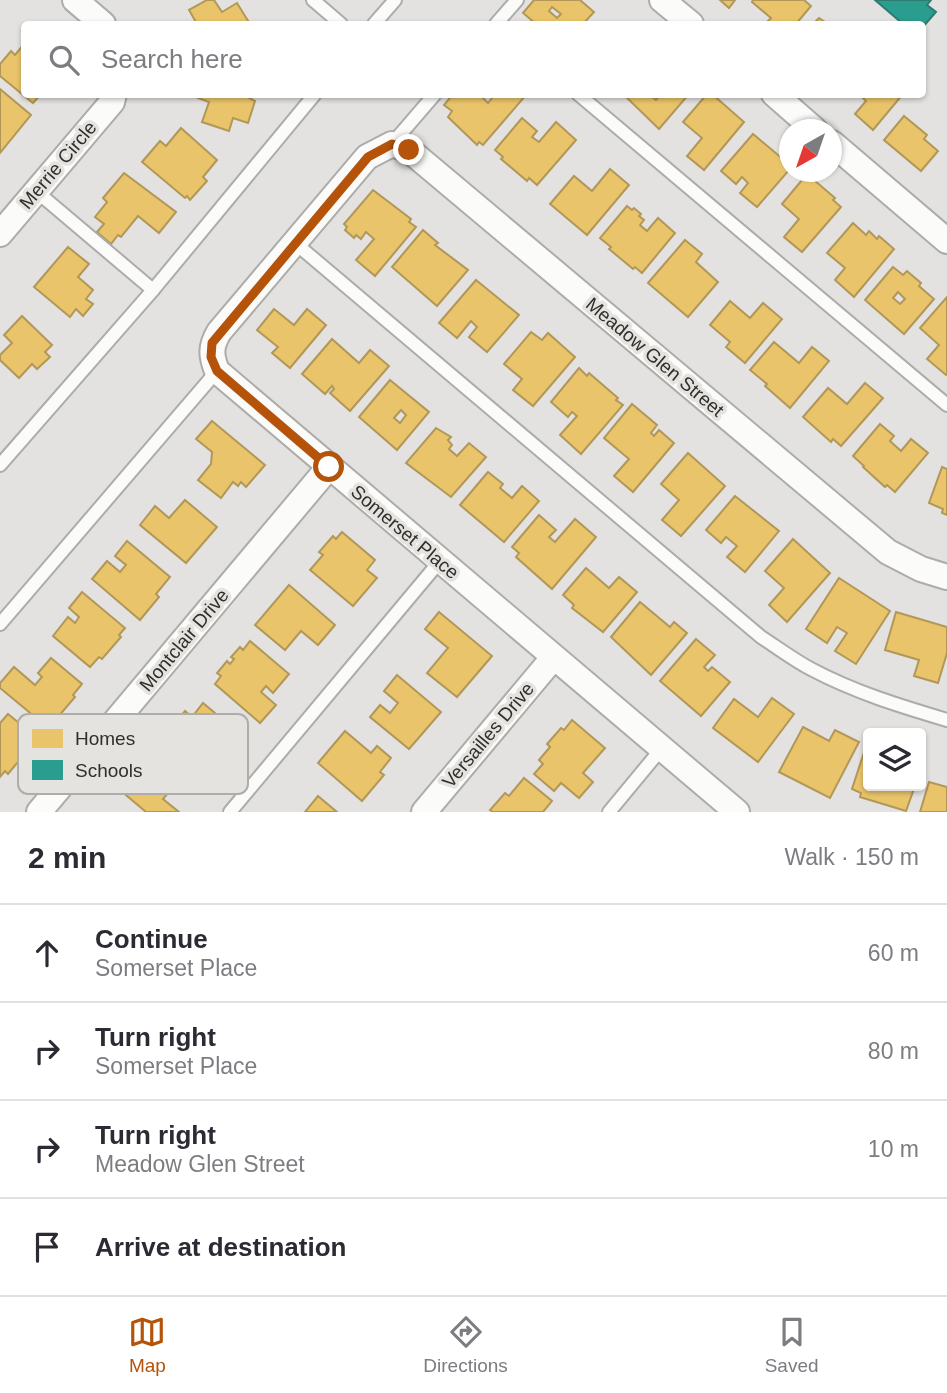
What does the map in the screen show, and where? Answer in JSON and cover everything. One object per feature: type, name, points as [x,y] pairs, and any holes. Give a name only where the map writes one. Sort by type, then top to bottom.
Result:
[{"type":"street","points":[[75,0],[100,21]]},
{"type":"street","points":[[662,0],[687,21]]},
{"type":"street","name":"Merrie Circle","points":[[0,234],[113,98]]},
{"type":"street","points":[[779,98],[802,119]]},
{"type":"street","points":[[217,371],[211,357],[212,343],[368,157],[392,144]]},
{"type":"street","name":"Meadow Glen Street","points":[[392,144],[409,150],[888,552],[921,569],[947,577]]},
{"type":"street","points":[[842,153],[947,241]]},
{"type":"street","name":"Somerset Place","points":[[217,371],[737,812]]},
{"type":"street","name":"Montclair Drive","points":[[121,714],[329,467]]},
{"type":"street","name":"Versailles Drive","points":[[424,812],[553,658]]},
{"type":"street","name":"Montclair Drive","points":[[39,812],[54,794]]},
{"type":"lane","points":[[313,0],[338,21]]},
{"type":"lane","points":[[377,21],[395,0]]},
{"type":"lane","points":[[499,21],[517,0]]},
{"type":"lane","points":[[0,465],[153,290],[313,98]]},
{"type":"lane","points":[[392,144],[432,98]]},
{"type":"lane","points":[[583,98],[947,405]]},
{"type":"lane","points":[[36,191],[153,290]]},
{"type":"lane","points":[[295,243],[761,636],[808,668],[840,684],[947,720]]},
{"type":"lane","points":[[0,624],[217,371]]},
{"type":"lane","points":[[248,790],[440,561]]},
{"type":"lane","points":[[609,812],[662,748]]},
{"type":"lane","points":[[230,812],[245,794]]},
{"type":"building: Homes","points":[[207,0],[214,0],[222,12],[237,3],[248,21],[195,21],[189,10]]},
{"type":"building: Homes","points":[[534,0],[580,0],[594,12],[586,21],[532,21],[523,13]],"holes":[[[552,7],[561,14],[557,18],[549,11]]]},
{"type":"building: Homes","points":[[720,0],[735,0],[729,8]]},
{"type":"building: Homes","points":[[804,0],[811,6],[798,21],[768,21],[771,18],[752,2]]},
{"type":"building: Homes","points":[[21,48],[21,93],[0,76],[0,64],[11,51],[15,55]]},
{"type":"building: Homes","points":[[0,89],[31,115],[0,153]]},
{"type":"building: Homes","points":[[198,98],[249,98],[255,101],[248,123],[233,118],[229,131],[202,122],[209,102]]},
{"type":"building: Homes","points":[[450,98],[483,98],[488,103],[492,98],[523,98],[483,145],[479,142],[477,145],[448,117],[452,111],[444,105]]},
{"type":"building: Homes","points":[[627,98],[686,98],[659,129]]},
{"type":"building: Homes","points":[[704,98],[717,98],[744,122],[704,170],[687,156],[702,138],[683,122]]},
{"type":"building: Homes","points":[[863,98],[900,98],[873,130],[855,114],[866,101]]},
{"type":"building: Homes","points":[[904,116],[927,135],[924,139],[938,151],[921,171],[884,140]]},
{"type":"building: Homes","points":[[522,118],[537,131],[532,137],[539,142],[556,122],[576,140],[537,185],[529,178],[527,181],[501,159],[503,157],[495,150]]},
{"type":"building: Homes","points":[[181,128],[217,160],[203,177],[207,181],[190,200],[142,162],[160,141],[166,146]]},
{"type":"building: Homes","points":[[753,134],[779,156],[779,182],[757,207],[740,193],[748,183],[742,177],[736,184],[721,171]]},
{"type":"building: Homes","points":[[610,169],[629,185],[587,235],[550,204],[574,176],[592,191]]},
{"type":"building: Homes","points":[[124,173],[176,212],[159,233],[138,216],[121,237],[118,235],[111,244],[97,232],[104,224],[95,217],[107,202],[103,198]]},
{"type":"building: Homes","points":[[800,182],[816,182],[841,207],[802,252],[784,237],[799,219],[782,204]]},
{"type":"building: Homes","points":[[373,190],[411,219],[409,222],[416,227],[375,276],[356,260],[374,239],[366,232],[361,239],[356,235],[354,238],[345,230],[347,227],[344,224]]},
{"type":"building: Homes","points":[[627,206],[641,214],[639,216],[644,220],[640,225],[647,231],[658,218],[675,233],[642,273],[609,249],[611,247],[600,238]]},
{"type":"building: Homes","points":[[853,223],[866,235],[869,231],[877,239],[879,236],[894,249],[854,297],[835,280],[845,268],[827,253]]},
{"type":"building: Homes","points":[[423,230],[438,243],[435,245],[468,270],[437,306],[392,267]]},
{"type":"building: Homes","points":[[685,240],[702,254],[696,262],[718,282],[688,317],[648,283]]},
{"type":"building: Homes","points":[[68,247],[89,264],[78,277],[93,290],[86,299],[93,304],[83,316],[76,309],[70,317],[34,287]]},
{"type":"building: Homes","points":[[893,267],[903,275],[907,271],[934,299],[904,334],[865,300]],"holes":[[[898,292],[905,299],[900,304],[893,298]]]},
{"type":"building: Homes","points":[[476,280],[519,315],[487,352],[469,337],[477,327],[471,321],[457,338],[439,323]]},
{"type":"building: Homes","points":[[947,297],[946,375],[927,359],[939,345],[920,328]]},
{"type":"building: Homes","points":[[730,301],[750,318],[763,303],[782,319],[745,363],[726,347],[730,342],[710,325]]},
{"type":"building: Homes","points":[[274,309],[294,325],[307,309],[326,325],[290,368],[272,353],[278,347],[257,330]]},
{"type":"building: Homes","points":[[22,316],[52,345],[45,352],[50,357],[37,369],[32,364],[19,378],[0,360],[0,355],[12,343],[4,335]]},
{"type":"building: Homes","points":[[531,332],[542,340],[548,333],[575,357],[533,406],[513,390],[522,379],[504,364]]},
{"type":"building: Homes","points":[[332,339],[359,363],[370,350],[389,366],[350,411],[330,393],[334,389],[332,386],[325,394],[302,374]]},
{"type":"building: Homes","points":[[774,342],[799,363],[812,347],[829,361],[790,408],[750,370]]},
{"type":"building: Homes","points":[[579,368],[587,376],[589,373],[623,405],[581,454],[560,435],[577,416],[572,412],[568,417],[551,402]]},
{"type":"building: Homes","points":[[390,380],[429,412],[397,450],[359,417]],"holes":[[[401,410],[406,415],[400,423],[394,418]]]},
{"type":"building: Homes","points":[[865,383],[883,398],[841,446],[833,439],[831,442],[803,417],[828,388],[847,404]]},
{"type":"building: Homes","points":[[632,404],[657,425],[651,433],[654,436],[659,430],[674,443],[633,492],[614,476],[629,459],[604,438]]},
{"type":"building: Homes","points":[[212,421],[265,465],[246,487],[241,482],[238,486],[233,482],[221,498],[198,480],[211,464],[212,452],[196,439]]},
{"type":"building: Homes","points":[[880,424],[894,436],[890,441],[901,451],[911,439],[928,453],[895,492],[887,485],[885,487],[853,456]]},
{"type":"building: Homes","points":[[436,428],[451,437],[448,440],[452,445],[449,449],[457,456],[469,443],[486,457],[451,497],[406,463]]},
{"type":"building: Homes","points":[[688,453],[725,486],[681,536],[662,520],[679,500],[661,484]]},
{"type":"building: Homes","points":[[942,467],[947,469],[947,515],[942,513],[943,509],[929,503]]},
{"type":"building: Homes","points":[[488,472],[503,484],[500,488],[512,498],[522,486],[539,501],[504,542],[460,505]]},
{"type":"building: Homes","points":[[735,496],[779,531],[745,572],[727,557],[737,546],[726,537],[721,543],[706,530]]},
{"type":"building: Homes","points":[[185,500],[217,527],[186,563],[140,525],[155,506],[169,518]]},
{"type":"building: Homes","points":[[539,515],[556,530],[549,537],[555,542],[575,519],[596,537],[552,589],[516,557],[519,553],[512,547]]},
{"type":"building: Homes","points":[[342,532],[375,560],[367,570],[377,578],[353,606],[310,570],[323,555],[319,552],[333,536],[336,539]]},
{"type":"building: Homes","points":[[793,539],[830,573],[787,622],[769,605],[784,588],[765,571]]},
{"type":"building: Homes","points":[[127,541],[170,577],[156,594],[159,597],[140,620],[92,579],[107,561],[120,572],[126,565],[115,556]]},
{"type":"building: Homes","points":[[586,568],[609,588],[619,577],[637,592],[603,632],[572,608],[574,605],[563,595]]},
{"type":"building: Homes","points":[[839,578],[890,611],[856,664],[835,651],[847,633],[837,627],[827,643],[806,629]]},
{"type":"building: Homes","points":[[289,585],[335,625],[318,645],[301,631],[285,650],[255,625]]},
{"type":"building: Homes","points":[[82,592],[125,628],[119,635],[121,637],[102,659],[99,657],[90,667],[53,636],[68,617],[75,623],[79,617],[69,608]]},
{"type":"building: Homes","points":[[640,602],[670,627],[674,622],[687,633],[651,675],[611,637]]},
{"type":"building: Homes","points":[[439,612],[492,656],[457,697],[427,673],[448,648],[425,629]]},
{"type":"building: Homes","points":[[896,612],[947,627],[947,653],[938,683],[914,676],[919,660],[885,650]]},
{"type":"building: Homes","points":[[696,639],[715,655],[704,667],[708,671],[712,667],[730,682],[701,716],[660,681]]},
{"type":"building: Homes","points":[[250,641],[289,674],[273,693],[266,686],[261,692],[276,705],[260,723],[215,684],[221,676],[217,673],[227,661],[230,664],[234,659],[231,657],[240,647],[243,650]]},
{"type":"building: Homes","points":[[51,658],[82,684],[61,714],[31,714],[0,688],[0,683],[14,667],[35,685],[42,677],[38,673]]},
{"type":"building: Homes","points":[[397,675],[441,712],[409,749],[370,717],[380,705],[390,713],[398,703],[384,691]]},
{"type":"building: Homes","points":[[772,698],[794,714],[758,762],[713,728],[734,699],[758,717]]},
{"type":"building: Homes","points":[[203,703],[215,713],[214,714],[194,714]]},
{"type":"building: Homes","points":[[8,714],[18,722],[18,762],[8,774],[5,771],[0,777],[0,723]]},
{"type":"building: Homes","points":[[572,720],[605,748],[583,773],[593,782],[579,798],[561,783],[554,791],[534,774],[543,764],[539,760],[550,747],[547,744]]},
{"type":"building: Homes","points":[[803,727],[829,741],[835,730],[859,742],[830,798],[779,772]]},
{"type":"building: Homes","points":[[345,731],[371,753],[377,746],[391,758],[380,772],[384,775],[362,801],[318,763]]},
{"type":"building: Homes","points":[[863,755],[863,791],[913,791],[906,811],[860,797],[861,793],[852,789]]},
{"type":"building: Homes","points":[[524,778],[552,801],[543,812],[490,810],[505,793],[509,796]]},
{"type":"building: Homes","points":[[929,782],[947,787],[947,812],[920,812]]},
{"type":"building: Homes","points":[[125,794],[167,794],[163,799],[179,812],[146,812]]},
{"type":"building: Homes","points":[[318,796],[337,812],[305,812]]},
{"type":"building: Schools","points":[[875,0],[931,0],[927,5],[936,12],[926,23],[926,21],[900,21]]},
{"type":"route","points":[[329,467],[217,371],[211,357],[212,343],[368,157],[392,144],[409,150]]}]
